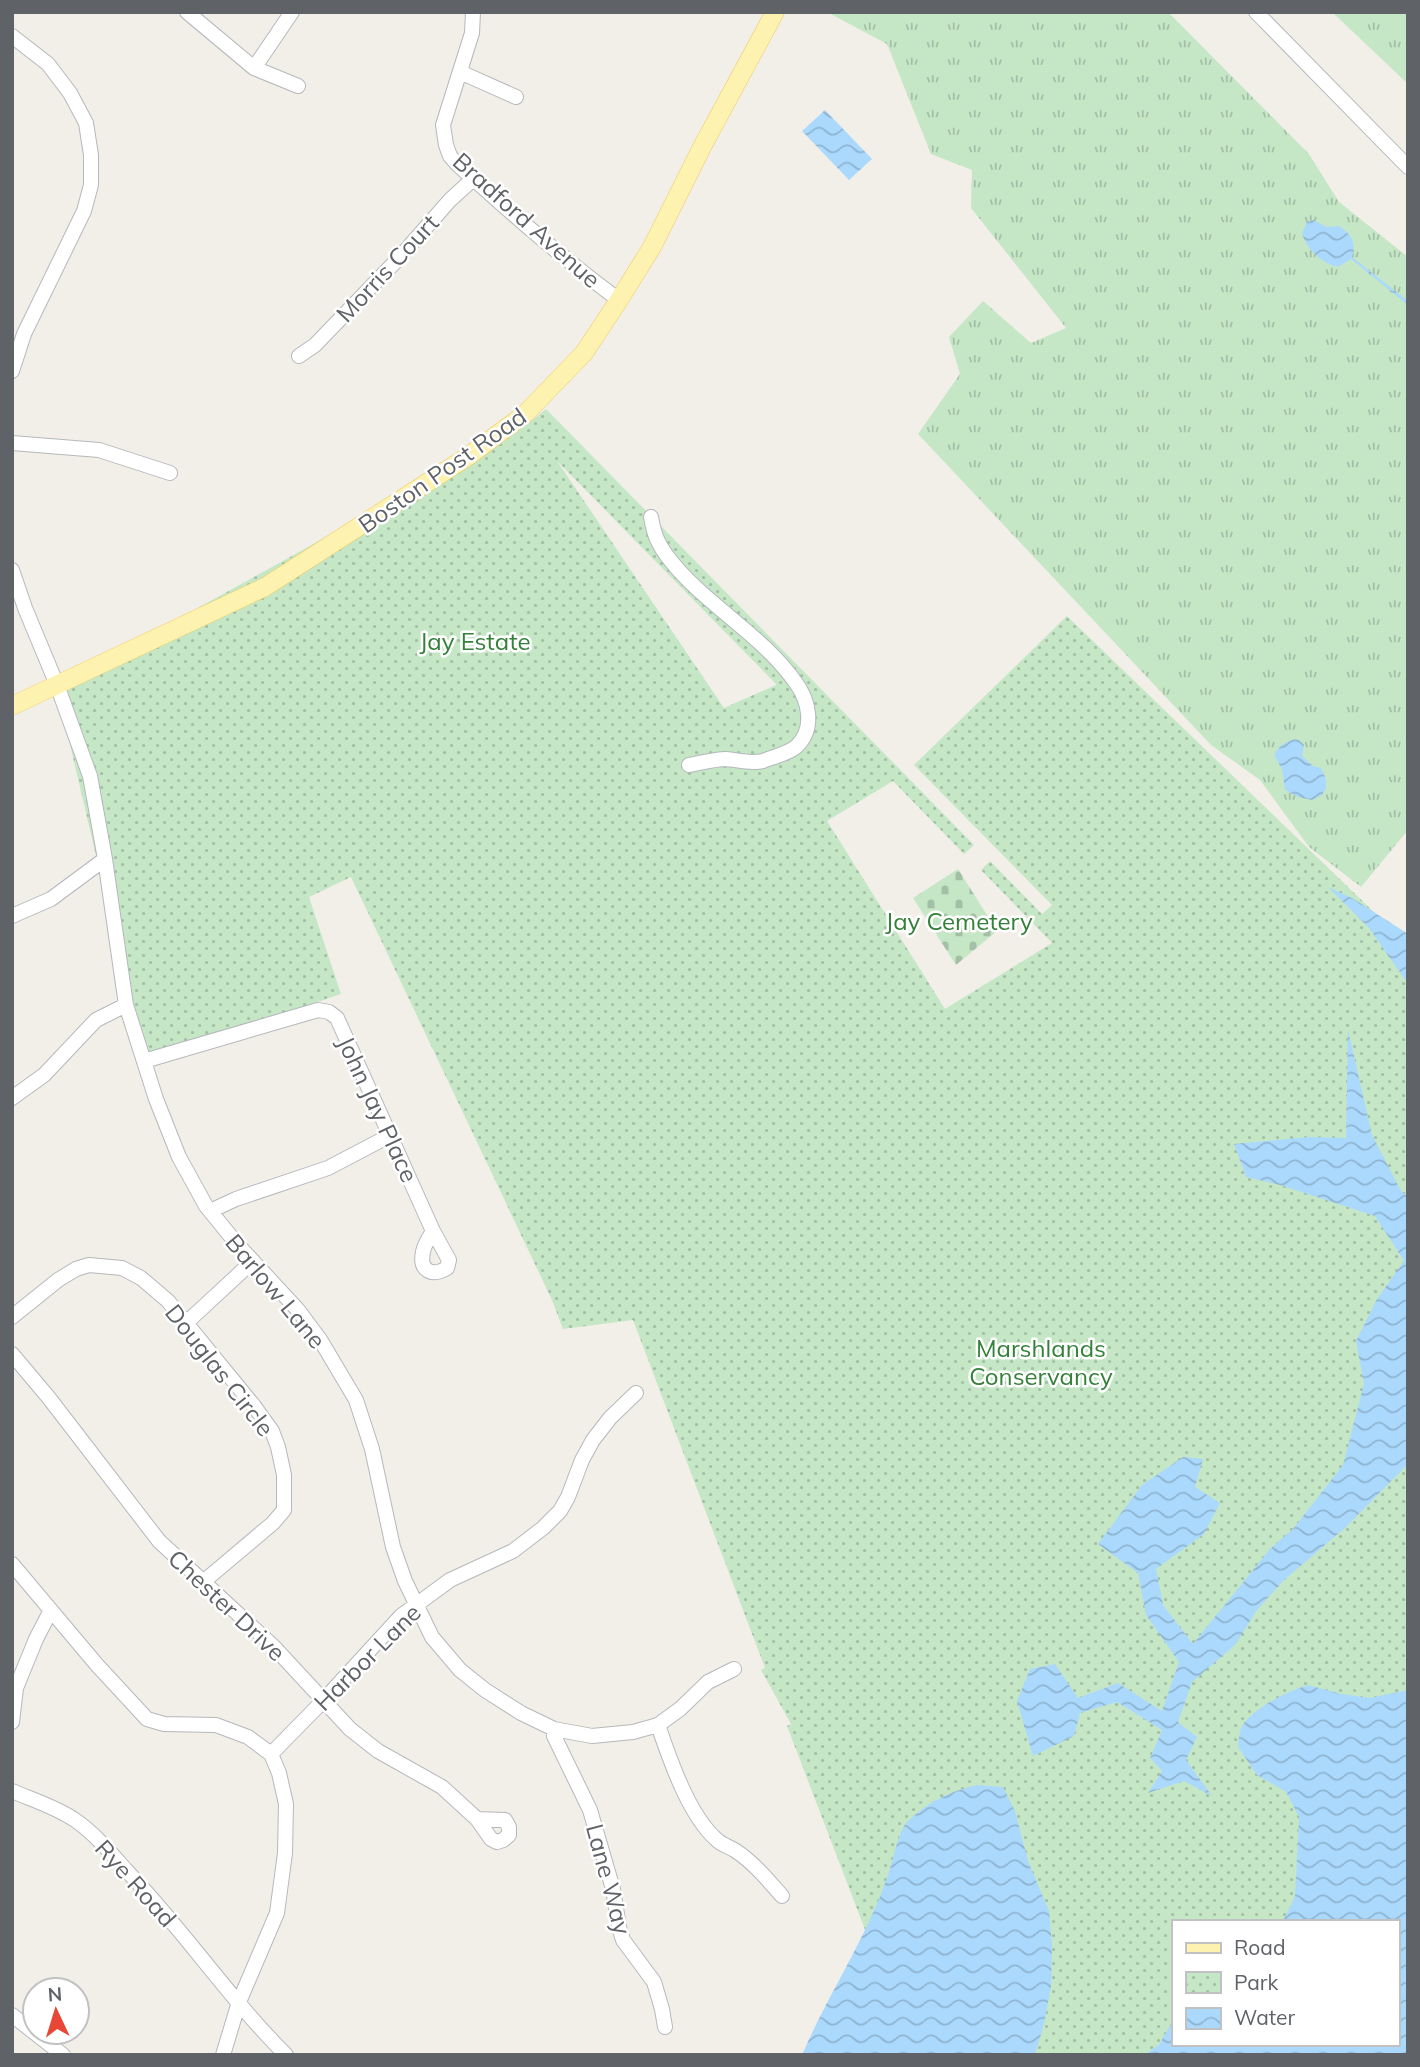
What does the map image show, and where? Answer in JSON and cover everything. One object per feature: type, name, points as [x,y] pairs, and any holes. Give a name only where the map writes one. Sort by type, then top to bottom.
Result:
[{"type":"main road","name":"Boston Post Road","points":[[12,706],[265,587],[467,457],[525,414],[584,353],[652,247],[775,12]]},
{"type":"street","points":[[187,12],[254,68],[298,86]]},
{"type":"street","points":[[254,68],[292,12]]},
{"type":"street","name":"Bradford Avenue","points":[[473,12],[472,33],[443,125],[450,156],[473,179],[589,278],[619,300]]},
{"type":"street","points":[[1255,12],[1408,167]]},
{"type":"street","points":[[12,36],[48,64],[71,93],[86,124],[91,155],[91,185],[84,211],[24,334],[12,371]]},
{"type":"street","points":[[460,72],[516,97]]},
{"type":"street","name":"Morris Court","points":[[299,356],[316,345],[450,200],[473,179]]},
{"type":"street","points":[[12,443],[99,450],[170,473]]},
{"type":"street","points":[[651,517],[655,538],[668,558],[692,584],[780,664],[797,684],[805,699],[810,718],[804,736],[796,747],[759,762],[724,759],[690,765]]},
{"type":"street","name":"Barlow Lane","points":[[12,570],[24,608],[57,685],[90,776],[126,1004],[156,1099],[179,1157],[210,1211],[298,1310],[321,1341],[356,1399],[372,1449],[393,1547],[432,1637],[460,1670],[521,1713],[554,1729],[592,1736],[613,1735],[658,1725],[680,1709],[708,1682],[734,1670]]},
{"type":"street","points":[[12,916],[51,899],[105,859]]},
{"type":"street","points":[[12,1098],[44,1074],[96,1020],[126,1004]]},
{"type":"street","name":"John Jay Place","points":[[144,1061],[285,1018],[318,1010],[329,1012],[337,1018],[433,1231]]},
{"type":"street","points":[[210,1211],[236,1199],[328,1168],[389,1136]]},
{"type":"street","points":[[186,1324],[253,1261]]},
{"type":"street","name":"Douglas Circle","points":[[12,1317],[76,1269],[89,1265],[122,1268],[141,1278],[168,1301],[254,1406],[272,1431],[278,1447],[284,1475],[284,1510],[273,1523],[203,1582]]},
{"type":"street","name":"Chester Drive","points":[[12,1354],[159,1541],[274,1647],[350,1729],[379,1751],[442,1787],[477,1819]]},
{"type":"street","name":"Harbor Lane","points":[[271,1754],[401,1616],[450,1580],[513,1552],[543,1528],[566,1501],[593,1440],[610,1418],[636,1393]]},
{"type":"street","points":[[12,1564],[97,1665],[147,1719],[164,1724],[216,1725],[248,1737],[271,1754],[279,1773],[286,1804],[285,1853],[277,1913],[239,2003],[223,2055]]},
{"type":"street","points":[[12,1722],[16,1688],[51,1610]]},
{"type":"street","points":[[658,1725],[673,1767],[700,1821],[717,1841],[758,1870],[782,1896]]},
{"type":"street","name":"Lane Way","points":[[554,1729],[554,1736],[590,1810],[613,1889],[619,1927],[624,1940],[654,1982],[665,2027]]},
{"type":"street","name":"Rye Road","points":[[12,1791],[59,1810],[77,1821],[142,1886],[262,2031],[286,2055]]},
{"type":"street","points":[[12,2015],[63,2055]]},
{"type":"green space","points":[[827,12],[1168,12],[1309,154],[1339,202],[1408,257],[1408,830],[1361,887],[1309,847],[1260,780],[1211,745],[918,434],[960,374],[949,337],[983,301],[1031,343],[1066,328],[971,208],[972,170],[931,154],[887,44]]},
{"type":"green space","points":[[1332,12],[1408,12],[1408,84]]},
{"type":"green space","name":"Marshlands Conservancy","points":[[546,409],[974,845],[964,854],[893,781],[827,821],[945,1009],[1052,943],[981,870],[990,861],[1042,914],[1052,905],[914,765],[1067,616],[1408,945],[1408,1805],[1343,1920],[1172,1920],[1172,2046],[1268,2055],[913,2055],[787,1726],[791,1724],[761,1670],[765,1668],[633,1320],[563,1329],[552,1300],[351,877],[309,897],[341,994],[144,1061],[54,676],[81,673],[522,428],[525,414],[530,422]],"holes":[[[557,461],[776,684],[724,708]]]},
{"type":"green space","name":"Jay Cemetery","points":[[958,869],[997,931],[956,965],[913,898]]},
{"type":"water","points":[[825,110],[872,159],[849,180],[802,131]]},
{"type":"water","points":[[1313,220],[1327,227],[1339,226],[1347,232],[1353,243],[1352,257],[1408,301],[1408,305],[1351,259],[1338,267],[1316,255],[1307,245],[1302,233],[1307,222]]},
{"type":"water","points":[[1295,739],[1304,745],[1302,756],[1313,766],[1321,768],[1326,779],[1326,788],[1322,795],[1312,800],[1285,790],[1282,769],[1274,755],[1283,745]]},
{"type":"water","points":[[1328,887],[1352,898],[1408,934],[1408,984],[1369,928]]},
{"type":"water","points":[[1348,1030],[1372,1135],[1401,1191],[1408,1197],[1408,1464],[1346,1527],[1283,1581],[1257,1610],[1235,1645],[1192,1682],[1178,1722],[1197,1737],[1186,1760],[1212,1796],[1184,1781],[1148,1793],[1162,1771],[1150,1758],[1162,1730],[1117,1702],[1080,1713],[1074,1736],[1033,1756],[1017,1701],[1030,1669],[1055,1664],[1078,1698],[1118,1683],[1162,1711],[1179,1662],[1146,1615],[1138,1573],[1098,1544],[1142,1485],[1183,1457],[1203,1459],[1195,1487],[1220,1503],[1204,1534],[1156,1569],[1163,1605],[1193,1644],[1270,1549],[1293,1529],[1343,1465],[1364,1384],[1356,1341],[1377,1299],[1404,1261],[1375,1216],[1280,1185],[1246,1177],[1234,1144],[1309,1137],[1346,1138]]},
{"type":"water","points":[[1308,1685],[1370,1698],[1408,1690],[1408,2055],[1144,2055],[1159,2045],[1172,2022],[1172,2046],[1399,2046],[1399,1920],[1282,1920],[1295,1896],[1299,1817],[1286,1792],[1257,1775],[1238,1747],[1240,1731],[1247,1719],[1291,1691]]},
{"type":"water","points":[[977,1785],[1003,1787],[1015,1811],[1028,1861],[1049,1911],[1051,1986],[1035,2055],[802,2055],[870,1919],[904,1826],[931,1803],[958,1790]]},
{"type":"park label","name":"Jay Estate","points":[[475,641]]}]
